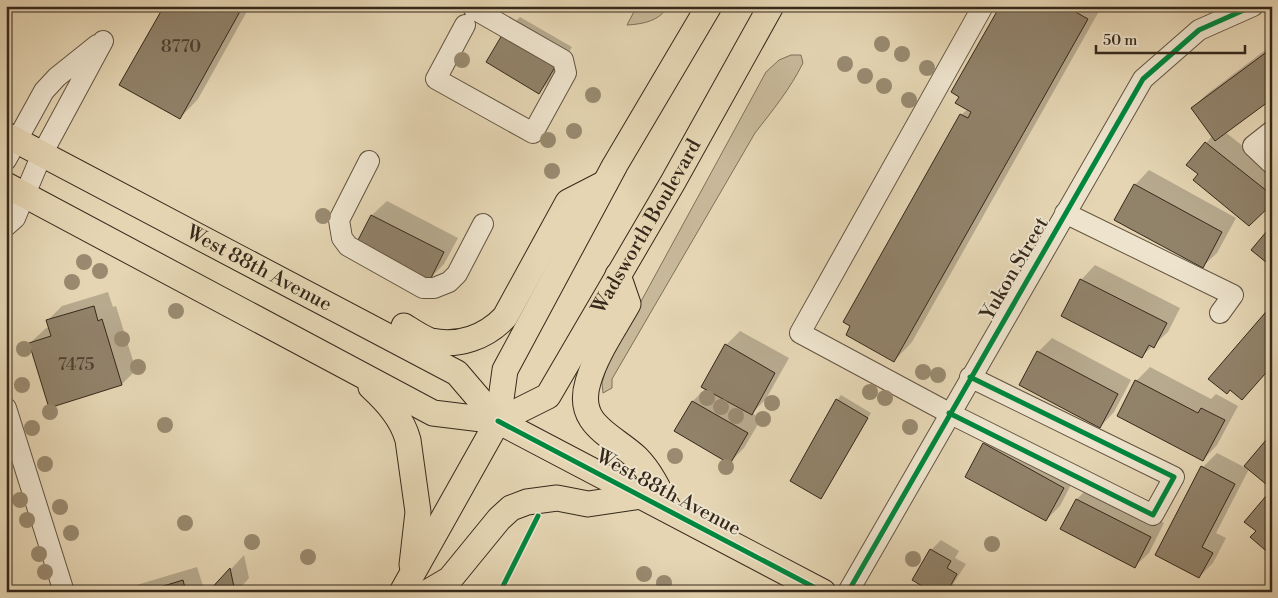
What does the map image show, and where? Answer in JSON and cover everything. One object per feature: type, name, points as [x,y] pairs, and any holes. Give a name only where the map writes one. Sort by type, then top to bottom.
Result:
[{"type":"main road","points":[[413,586],[498,421],[505,370],[605,183],[709,6]]},
{"type":"main road","name":"Wadsworth Boulevard","points":[[498,421],[548,396],[673,182],[771,6]]},
{"type":"main road","name":"West 88th Avenue","points":[[10,145],[42,154],[457,373],[498,421]]},
{"type":"main road","points":[[352,319],[387,318],[430,340],[458,344],[494,328],[505,316],[568,202],[605,183]]},
{"type":"main road","name":"West 88th Avenue","points":[[15,190],[433,413],[498,421],[823,592]]},
{"type":"main road","points":[[618,275],[628,304],[594,365],[587,384],[585,402],[589,414],[603,434],[637,458],[655,482],[669,510]]},
{"type":"main road","points":[[352,370],[389,404],[407,434],[418,512],[413,586]]},
{"type":"main road","points":[[413,586],[450,579],[499,519],[512,508],[527,502],[558,498],[588,504],[642,496]]},
{"type":"street","points":[[970,377],[1174,477],[1153,515],[949,414],[800,333],[983,6]]},
{"type":"street","name":"Yukon Street","points":[[848,592],[1143,79],[1199,30],[1253,6]]},
{"type":"street","points":[[470,17],[562,60],[566,73],[533,133],[436,79],[470,17]]},
{"type":"street","points":[[6,226],[15,218],[15,190],[42,154],[103,41],[57,76],[44,91],[10,145]]},
{"type":"street","points":[[1272,131],[1253,146],[1272,164]]},
{"type":"street","points":[[369,161],[338,220],[342,238],[348,246],[423,288],[442,286],[457,274],[483,224]]},
{"type":"street","points":[[1065,213],[1233,295],[1220,313]]},
{"type":"street","points":[[6,408],[14,454],[64,592]]},
{"type":"shaded area","points":[[637,6],[668,6],[656,18],[645,23],[627,25]]},
{"type":"shaded area","points":[[791,55],[801,55],[803,63],[793,82],[755,133],[612,379],[612,388],[603,393],[602,383],[608,362],[766,72],[779,60]]},
{"type":"building","points":[[164,6],[243,6],[180,119],[119,85]]},
{"type":"building","points":[[1000,6],[1065,6],[1088,19],[894,362],[846,335],[850,326],[843,322],[960,114],[968,118],[971,112],[955,103],[959,97],[951,92]]},
{"type":"building","points":[[505,30],[558,62],[539,94],[486,62]]},
{"type":"building","points":[[1268,51],[1272,56],[1272,99],[1215,141],[1191,108]]},
{"type":"building","points":[[1205,142],[1272,195],[1272,204],[1249,226],[1193,180],[1198,174],[1186,165]]},
{"type":"building","points":[[1134,184],[1222,232],[1203,268],[1114,220]]},
{"type":"building","points":[[371,215],[444,252],[430,280],[357,242]]},
{"type":"building","points":[[1272,225],[1272,267],[1251,250]]},
{"type":"building","points":[[1080,279],[1167,323],[1154,348],[1149,345],[1142,358],[1061,316]]},
{"type":"building","points":[[94,306],[98,321],[102,319],[122,385],[49,408],[29,343],[51,336],[46,320]]},
{"type":"building","points":[[1271,306],[1272,366],[1242,400],[1230,390],[1227,394],[1208,379]]},
{"type":"building","points":[[725,344],[775,373],[752,415],[701,387]]},
{"type":"building","points":[[1037,351],[1118,394],[1100,428],[1019,385]]},
{"type":"building","points":[[1135,380],[1198,413],[1201,408],[1225,420],[1203,461],[1117,416]]},
{"type":"building","points":[[836,399],[868,418],[821,499],[790,481]]},
{"type":"building","points":[[692,401],[748,433],[730,464],[674,431]]},
{"type":"building","points":[[1272,433],[1272,489],[1244,466]]},
{"type":"building","points":[[983,443],[1064,488],[1046,521],[965,477]]},
{"type":"building","points":[[1201,466],[1235,484],[1202,547],[1213,553],[1199,578],[1155,555]]},
{"type":"building","points":[[1266,496],[1272,501],[1272,556],[1250,537],[1256,531],[1244,522]]},
{"type":"building","points":[[1076,499],[1151,537],[1135,568],[1060,529]]},
{"type":"building","points":[[930,549],[951,561],[947,568],[957,574],[947,592],[932,592],[912,580]]},
{"type":"building","points":[[230,568],[235,592],[208,592]]},
{"type":"building","points":[[183,580],[186,592],[144,592]]},
{"type":"cycle path","points":[[848,592],[1143,79],[1199,30],[1253,6]]},
{"type":"cycle path","points":[[949,413],[1153,515],[1174,477],[970,377]]},
{"type":"cycle path","points":[[498,421],[823,592]]},
{"type":"cycle path","points":[[500,592],[538,516]]}]
